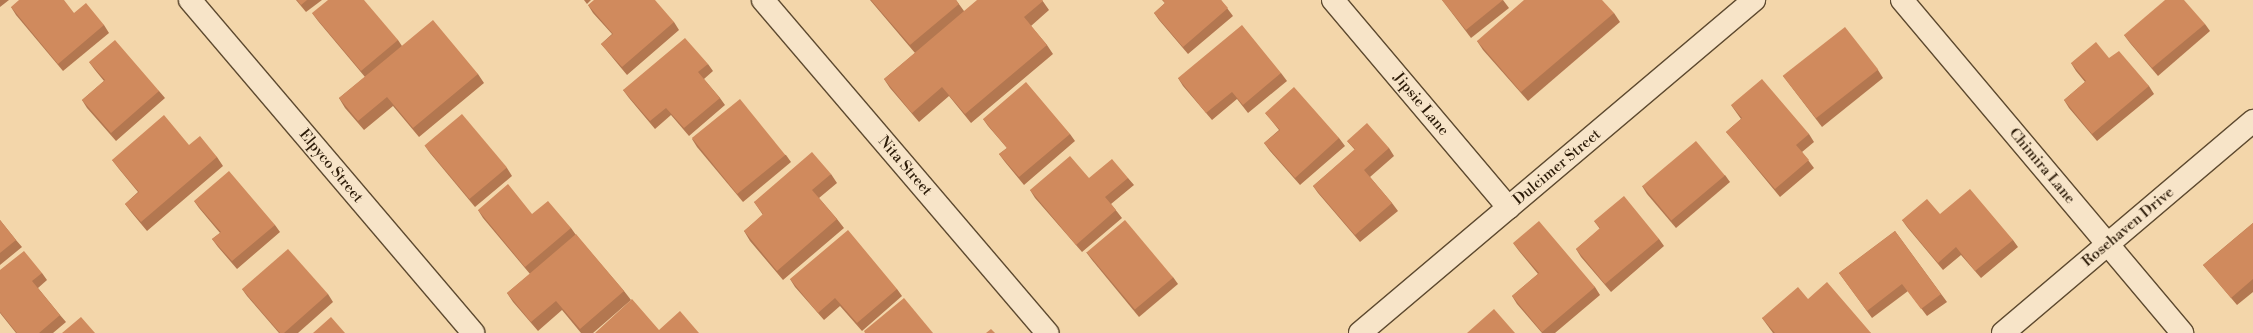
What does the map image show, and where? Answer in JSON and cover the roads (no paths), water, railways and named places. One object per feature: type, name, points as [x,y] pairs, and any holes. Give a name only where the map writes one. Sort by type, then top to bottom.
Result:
[{"type":"street","name":"Elpyco Street","points":[[190,0],[473,333]]},
{"type":"street","name":"Nita Street","points":[[763,0],[1047,333]]},
{"type":"street","name":"Jipsie Lane","points":[[1333,0],[1509,208]]},
{"type":"street","name":"Dulcimer Street","points":[[1360,333],[1754,0]]},
{"type":"street","name":"Chimira Lane","points":[[1902,0],[2182,333]]},
{"type":"street","name":"Rosehaven Drive","points":[[2002,333],[2253,121]]}]
